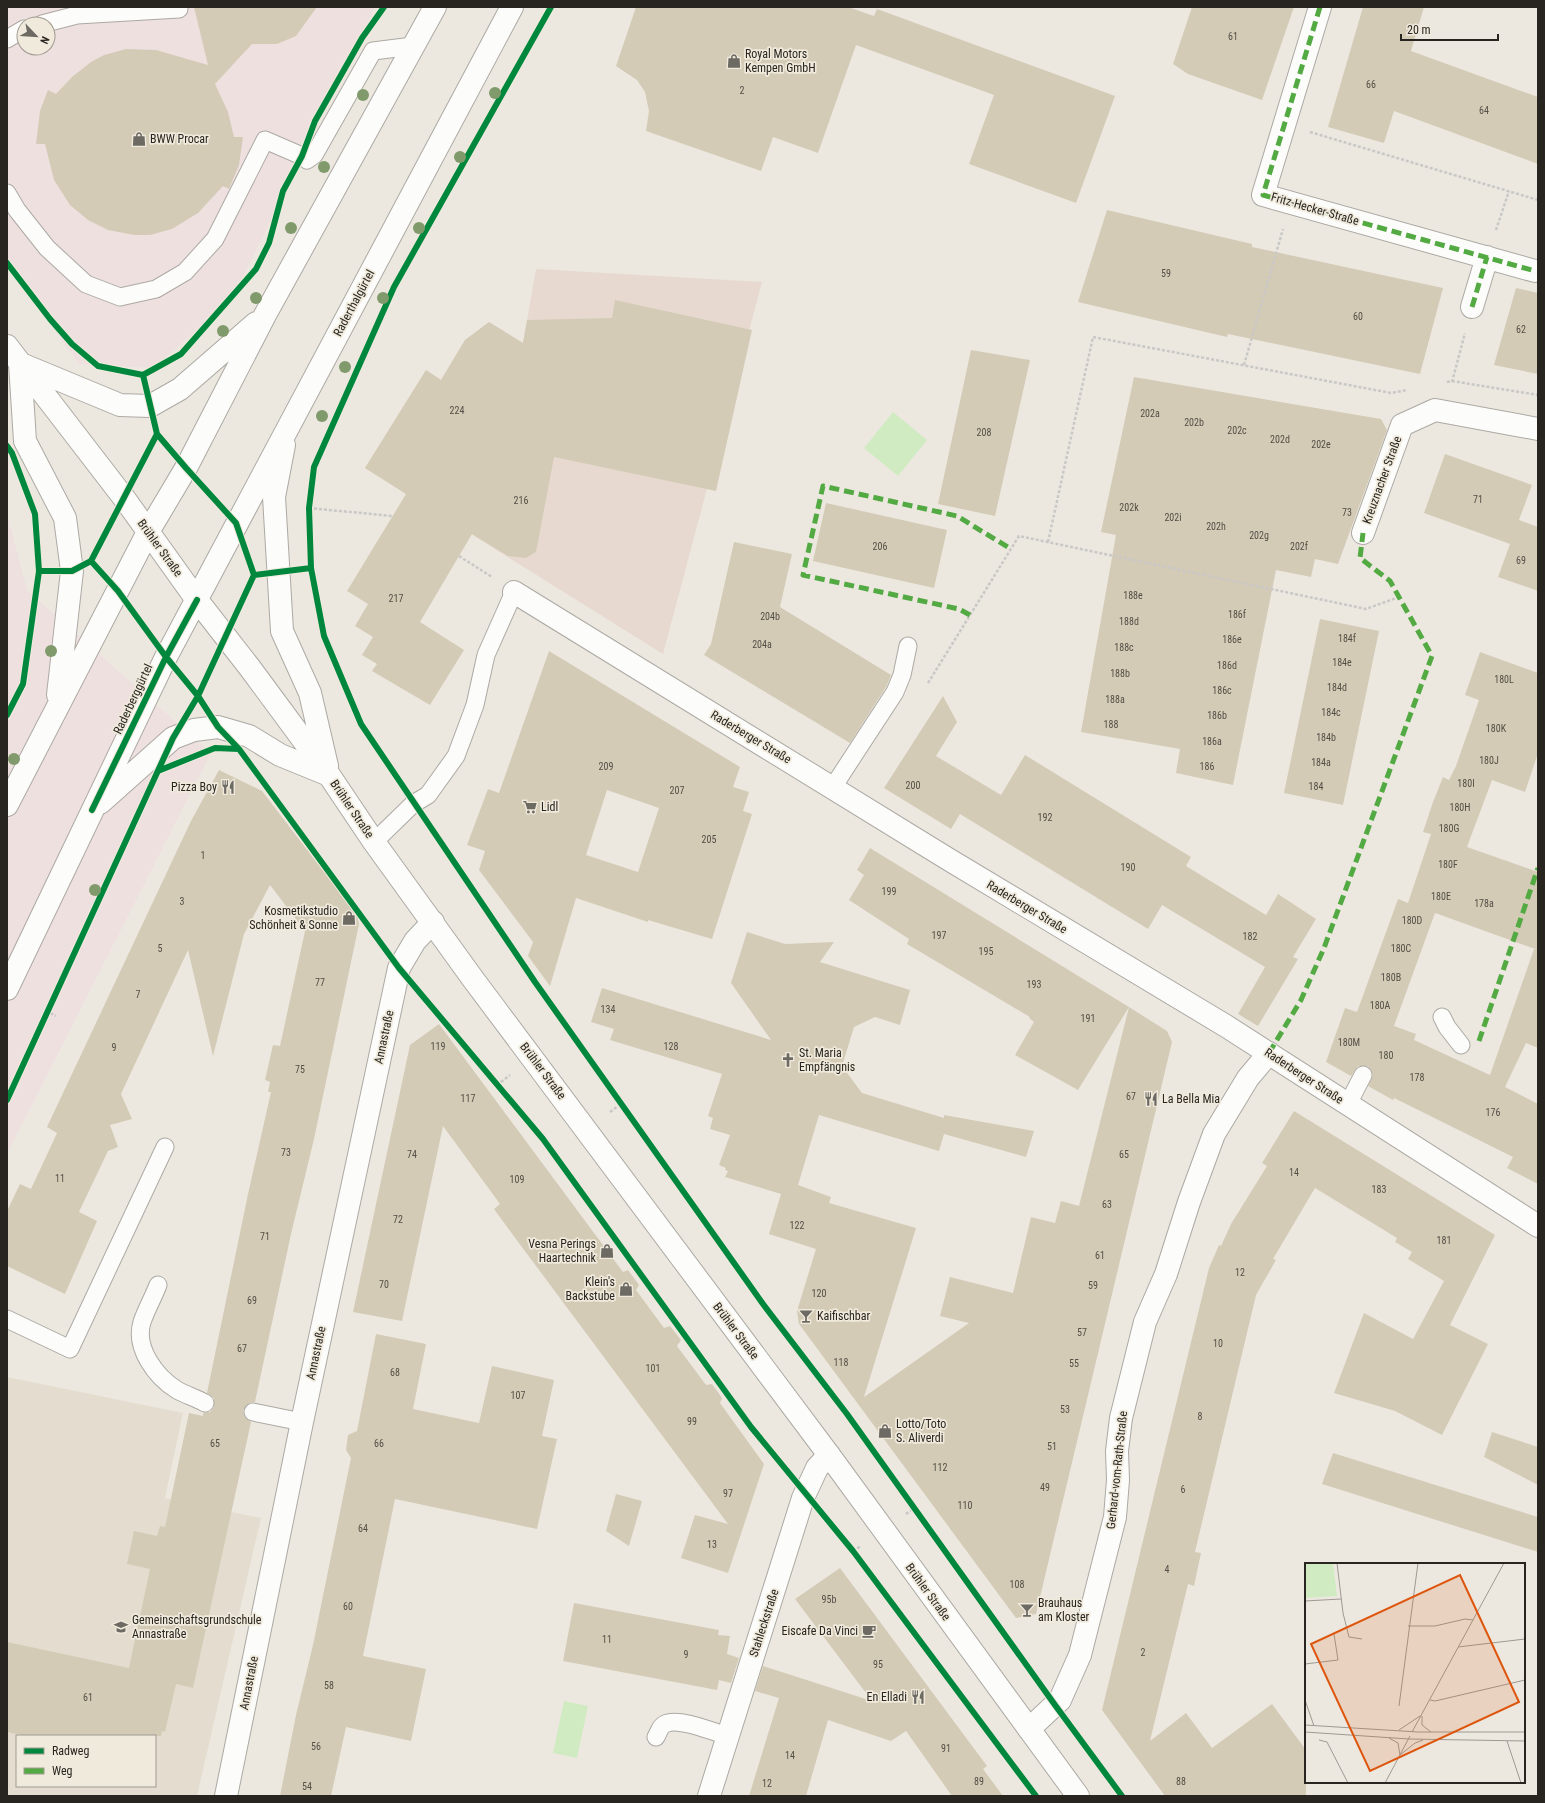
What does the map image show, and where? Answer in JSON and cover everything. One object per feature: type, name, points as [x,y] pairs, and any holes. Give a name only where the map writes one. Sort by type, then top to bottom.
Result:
[{"type":"street","points":[[7,805],[148,532],[186,468],[265,315],[435,7]]},
{"type":"street","name":"Raderthalgürtel","points":[[197,600],[289,423],[512,7]]},
{"type":"street","name":"Fritz-Hecker-Straße","points":[[1320,7],[1263,195],[1535,271]]},
{"type":"street","points":[[1472,307],[1487,257]]},
{"type":"street","points":[[57,708],[72,571],[65,518],[24,441],[20,364],[120,405],[150,406],[180,389],[265,315]]},
{"type":"street","name":"Brühler Straße","points":[[7,346],[148,532],[197,600],[227,637],[329,775],[374,842],[473,979],[829,1455],[1078,1796]]},
{"type":"street","name":"Kreuznacher Straße","points":[[1363,533],[1402,425],[1435,410],[1538,429]]},
{"type":"street","points":[[289,423],[274,497],[282,631],[310,693],[329,775]]},
{"type":"street","name":"Raderberger Straße","points":[[514,592],[955,863],[1269,1053],[1538,1226]]},
{"type":"street","name":"Raderberggürtel","points":[[7,989],[166,656],[197,600]]},
{"type":"street","points":[[92,810],[173,738],[194,730],[218,727],[249,736],[280,755],[329,775]]},
{"type":"street","name":"Annastraße","points":[[226,1796],[302,1422],[399,968],[415,941],[433,922]]},
{"type":"street","name":"Gerhard-vom-Rath-Straße","points":[[1029,1729],[1060,1700],[1080,1655],[1115,1517],[1121,1418],[1145,1322],[1166,1274],[1189,1202],[1214,1134],[1248,1078],[1269,1053]]},
{"type":"street","name":"Stahleckstraße","points":[[710,1796],[727,1736],[803,1498],[817,1468],[829,1455]]},
{"type":"lane","points":[[56,20],[77,15],[179,9],[179,7]]},
{"type":"lane","points":[[7,39],[16,34]]},
{"type":"lane","points":[[7,193],[17,210],[47,248],[86,284],[120,297],[156,289],[185,272],[215,239],[265,140],[302,156],[307,160],[314,155],[373,51],[413,46]]},
{"type":"lane","points":[[374,842],[413,804],[428,795],[456,756],[475,705],[486,655],[514,592]]},
{"type":"lane","points":[[833,787],[895,692],[902,675],[908,646]]},
{"type":"lane","points":[[1442,1017],[1447,1027],[1462,1045]]},
{"type":"lane","points":[[1348,1104],[1363,1075]]},
{"type":"lane","points":[[7,1319],[70,1349],[165,1146]]},
{"type":"lane","points":[[158,1285],[142,1324],[141,1342],[146,1356],[160,1376],[178,1390],[206,1402]]},
{"type":"lane","points":[[253,1412],[302,1422]]},
{"type":"lane","points":[[656,1736],[660,1728],[666,1723],[674,1722],[701,1727],[727,1736]]},
{"type":"path","points":[[1284,125],[1538,200]]},
{"type":"path","points":[[1487,257],[1509,191]]},
{"type":"path","points":[[1244,365],[1290,202]]},
{"type":"path","points":[[1472,307],[1452,381],[1538,395]]},
{"type":"path","points":[[1048,542],[1093,337],[1391,393]]},
{"type":"path","points":[[309,508],[392,516]]},
{"type":"path","points":[[925,688],[1019,536],[1366,609],[1399,597]]},
{"type":"path","points":[[459,556],[514,592]]},
{"type":"path","points":[[46,1011],[56,1016]]},
{"type":"path","points":[[497,1085],[510,1075]]},
{"type":"path","points":[[610,1112],[622,1103]]},
{"type":"shaded area","points":[[7,7],[375,7],[232,300],[153,368],[79,364],[7,267]]},
{"type":"shaded area","points":[[536,269],[762,282],[663,654],[365,468],[426,370],[441,380],[465,340],[489,322],[523,343]]},
{"type":"shaded area","points":[[7,513],[27,590],[211,753],[7,1154]]},
{"type":"shaded area","name":"Gemeinschaftsgrundschule Annastraße","points":[[7,1377],[183,1413],[165,1498],[261,1518],[197,1796],[7,1796]]},
{"type":"green space","points":[[893,412],[927,440],[898,476],[864,448]]},
{"type":"green space","points":[[564,1701],[588,1706],[577,1758],[553,1753]]},
{"type":"building","points":[[194,7],[317,7],[296,36],[277,44],[252,44],[215,84],[228,112],[234,137],[243,137],[239,165],[229,189],[223,186],[198,213],[172,229],[150,235],[134,235],[108,230],[88,220],[70,205],[54,180],[45,144],[36,144],[40,111],[48,90],[56,94],[72,77],[91,62],[104,55],[126,49],[156,50],[208,65]]},
{"type":"building","points":[[636,7],[848,7],[874,16],[877,9],[1115,96],[1076,203],[969,164],[994,95],[856,45],[818,153],[773,137],[761,171],[646,131],[649,111],[645,92],[637,80],[616,66]]},
{"type":"building","points":[[1192,7],[1294,7],[1262,100],[1188,74],[1173,64]]},
{"type":"building","points":[[1363,7],[1424,7],[1411,51],[1538,97],[1538,164],[1394,111],[1384,143],[1328,127]]},
{"type":"building","points":[[1107,210],[1252,244],[1252,247],[1443,288],[1420,374],[1228,334],[1227,337],[1078,302]]},
{"type":"building","points":[[1516,288],[1538,293],[1538,374],[1494,365]]},
{"type":"building","points":[[615,300],[752,330],[716,491],[554,457],[536,552],[526,558],[508,556],[472,534],[420,622],[464,650],[430,705],[372,671],[377,664],[362,655],[373,637],[355,626],[368,604],[347,591],[406,494],[365,468],[426,370],[441,380],[465,340],[489,322],[523,343],[527,320],[612,318]]},
{"type":"building","points":[[971,350],[1030,360],[995,516],[938,504]]},
{"type":"building","points":[[1134,377],[1381,419],[1387,430],[1338,564],[1315,559],[1311,577],[1276,570],[1233,785],[1176,773],[1180,749],[1081,732],[1116,535],[1101,532]]},
{"type":"building","points":[[1445,454],[1532,485],[1519,520],[1538,527],[1538,591],[1498,577],[1510,544],[1424,513]]},
{"type":"building","points":[[826,503],[947,530],[934,588],[813,561]]},
{"type":"building","points":[[734,542],[792,554],[780,607],[891,675],[886,687],[850,743],[704,655],[711,644]]},
{"type":"building","points":[[1320,619],[1379,631],[1343,805],[1284,793]]},
{"type":"building","points":[[549,651],[740,767],[733,787],[749,792],[743,811],[752,814],[712,939],[648,920],[648,922],[576,898],[550,986],[528,956],[533,942],[479,870],[485,851],[467,845],[488,789],[499,793]],"holes":[[[607,790],[659,808],[638,872],[586,855]]]},
{"type":"building","points":[[1480,652],[1538,673],[1538,753],[1525,792],[1492,780],[1467,847],[1538,872],[1538,950],[1538,1048],[1526,1043],[1505,1087],[1538,1104],[1538,1184],[1507,1168],[1513,1157],[1394,1098],[1393,1100],[1368,1086],[1373,1075],[1368,1066],[1358,1066],[1351,1076],[1326,1062],[1345,1008],[1357,1012],[1398,899],[1408,903],[1431,834],[1423,832],[1433,802],[1443,777],[1449,780],[1456,766],[1479,700],[1465,695]],"holes":[[[1435,913],[1538,950],[1534,949],[1490,1075],[1414,1040],[1416,1034],[1394,1026]]]},
{"type":"building","points":[[943,696],[957,722],[936,756],[1001,795],[1025,755],[1191,857],[1186,866],[1266,915],[1278,894],[1316,919],[1293,957],[1298,959],[1258,1026],[1238,1014],[1265,967],[1162,905],[1148,929],[960,814],[951,829],[884,788]]},
{"type":"building","points":[[219,770],[262,791],[357,915],[359,924],[314,1139],[291,1234],[255,1402],[249,1403],[243,1410],[244,1416],[251,1422],[193,1688],[176,1684],[165,1732],[162,1731],[161,1736],[21,1735],[7,1732],[7,1642],[129,1668],[150,1569],[127,1564],[134,1531],[157,1536],[160,1526],[165,1527],[189,1413],[203,1416],[203,1413],[210,1412],[214,1407],[214,1398],[207,1393],[248,1194],[271,1092],[268,1092],[270,1082],[265,1080],[273,1045],[280,1046],[305,931],[270,885],[244,934],[213,1056],[188,950],[121,1094],[132,1119],[110,1125],[118,1147],[108,1151],[79,1212],[97,1221],[65,1294],[7,1266],[7,1211],[20,1184],[31,1189],[57,1133],[47,1127],[191,821]]},
{"type":"building","points":[[870,848],[1129,1007],[1078,1090],[1015,1055],[1034,1022],[1029,1018],[1030,1017],[907,944],[909,939],[849,900],[864,875],[857,870]]},
{"type":"building","points":[[747,932],[785,944],[834,942],[820,962],[910,990],[900,1025],[875,1017],[854,1027],[842,1066],[862,1093],[944,1118],[944,1115],[1034,1131],[1026,1157],[944,1134],[939,1151],[819,1115],[798,1185],[831,1197],[829,1203],[916,1228],[864,1397],[969,1323],[940,1316],[950,1277],[1013,1293],[1031,1217],[1055,1223],[1061,1201],[1079,1206],[1129,1007],[1167,1031],[1172,1042],[1036,1614],[1016,1618],[799,1324],[797,1311],[816,1249],[769,1234],[781,1194],[725,1177],[728,1171],[725,1170],[726,1168],[719,1165],[730,1135],[710,1129],[713,1118],[708,1116],[722,1074],[610,1040],[614,1029],[591,1022],[602,988],[771,1040],[731,983]]},
{"type":"building","points":[[439,1024],[623,1272],[628,1270],[639,1285],[636,1290],[664,1328],[670,1326],[681,1340],[677,1346],[706,1385],[712,1384],[722,1398],[720,1403],[764,1464],[728,1573],[681,1558],[695,1515],[728,1524],[494,1209],[500,1204],[443,1126],[402,1321],[353,1312],[410,1045]]},
{"type":"building","points":[[1294,1111],[1495,1235],[1450,1325],[1488,1344],[1442,1435],[1395,1411],[1334,1393],[1364,1313],[1413,1339],[1444,1281],[1408,1259],[1412,1252],[1395,1242],[1397,1238],[1315,1188],[1273,1259],[1276,1260],[1256,1295],[1195,1552],[1201,1553],[1194,1586],[1188,1584],[1150,1741],[1186,1713],[1212,1748],[1272,1704],[1305,1749],[1306,1796],[1165,1796],[1102,1710],[1209,1268],[1219,1245],[1221,1246],[1231,1224],[1267,1166],[1262,1163]]},
{"type":"building","points":[[376,1334],[426,1344],[413,1409],[479,1423],[492,1366],[554,1380],[542,1436],[557,1439],[537,1529],[395,1499],[363,1656],[426,1669],[411,1741],[346,1727],[331,1796],[280,1796],[296,1715],[313,1645],[351,1458],[346,1450],[348,1435],[357,1431]]},
{"type":"building","points":[[1492,1432],[1538,1447],[1538,1485],[1484,1457]]},
{"type":"building","points":[[1333,1453],[1538,1517],[1538,1552],[1322,1484]]},
{"type":"building","points":[[616,1494],[642,1501],[629,1546],[606,1531]]},
{"type":"building","points":[[840,1568],[987,1766],[983,1769],[1003,1796],[952,1796],[906,1731],[891,1741],[828,1720],[806,1796],[749,1796],[779,1698],[755,1691],[763,1666],[872,1701],[795,1599]]},
{"type":"building","points":[[574,1603],[719,1630],[718,1635],[730,1636],[727,1654],[739,1658],[731,1683],[719,1680],[717,1690],[563,1661]]},
{"type":"marked path","points":[[1320,7],[1263,195],[1535,271]]},
{"type":"marked path","points":[[1472,307],[1487,257]]},
{"type":"marked path","points":[[970,615],[959,609],[803,575],[823,486],[957,516],[1011,549]]},
{"type":"marked path","points":[[1269,1053],[1301,1000],[1324,948],[1432,656],[1390,581],[1360,558],[1363,533]]},
{"type":"marked path","points":[[1479,1041],[1538,868]]},
{"type":"cycle path","points":[[7,263],[50,319],[72,344],[98,366],[143,375],[181,354],[256,269],[269,243],[283,191],[302,156],[315,121],[362,38],[384,7]]},
{"type":"cycle path","points":[[551,7],[394,287],[314,467],[309,508],[311,568],[324,636],[361,724],[535,982],[763,1304],[847,1414],[1055,1705],[1122,1796]]},
{"type":"cycle path","points":[[143,375],[157,434],[236,523],[254,575],[311,568]]},
{"type":"cycle path","points":[[91,561],[157,434]]},
{"type":"cycle path","points":[[7,446],[12,453],[35,514],[39,571],[23,684],[7,715]]},
{"type":"cycle path","points":[[39,571],[72,571],[91,561],[118,591],[166,657],[198,696],[218,727],[239,749]]},
{"type":"cycle path","points":[[7,1100],[173,738],[198,696],[254,575]]},
{"type":"cycle path","points":[[92,810],[166,657],[197,600]]},
{"type":"cycle path","points":[[158,771],[215,748],[239,749],[399,968],[543,1139],[751,1427],[853,1551],[1036,1796]]},
{"type":"place","name":"Royal Motors Kempen GmbH","points":[[734,61]]},
{"type":"place","name":"BWW Procar","points":[[139,139]]},
{"type":"place","name":"Pizza Boy","points":[[228,787]]},
{"type":"place","name":"Lidl","points":[[530,807]]},
{"type":"place","name":"Kosmetikstudio Schönheit & Sonne","points":[[349,918]]},
{"type":"place","name":"St. Maria Empfängnis","points":[[788,1060]]},
{"type":"place","name":"La Bella Mia","points":[[1151,1099]]},
{"type":"place","name":"Vesna Perings Haartechnik","points":[[607,1251]]},
{"type":"place","name":"Klein's Backstube","points":[[626,1289]]},
{"type":"place","name":"Kaifischbar","points":[[806,1316]]},
{"type":"place","name":"Lotto/Toto S. Aliverdi","points":[[885,1431]]},
{"type":"place","name":"Brauhaus am Kloster","points":[[1027,1610]]},
{"type":"place","name":"Gemeinschaftsgrundschule Annastraße","points":[[121,1627]]},
{"type":"place","name":"Eiscafe Da Vinci","points":[[869,1631]]},
{"type":"place","name":"En Elladi","points":[[918,1697]]}]
